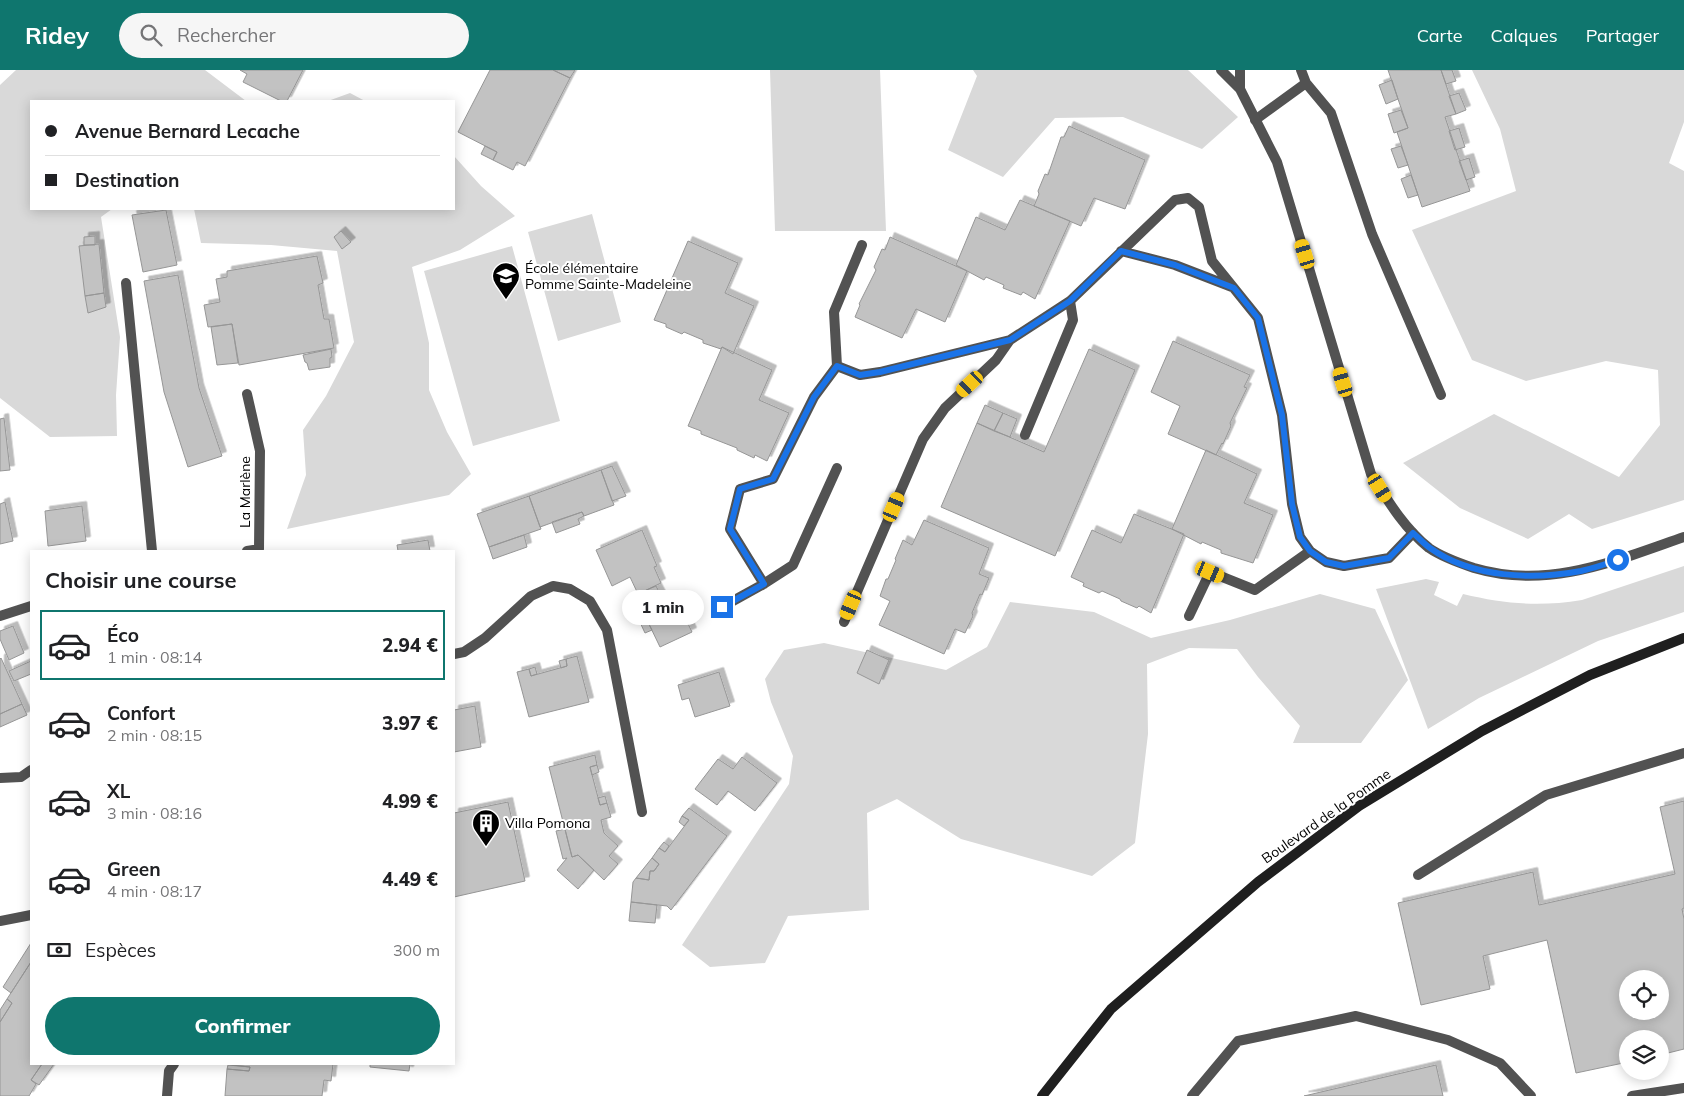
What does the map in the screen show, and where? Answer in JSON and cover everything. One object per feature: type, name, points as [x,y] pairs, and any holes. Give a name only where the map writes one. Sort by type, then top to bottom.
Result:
[{"type":"main road","name":"Boulevard de la Pomme","points":[[1042,1096],[1111,1009],[1258,882],[1359,806],[1482,731],[1581,679],[1684,638]]},
{"type":"street","points":[[1220,70],[1240,89],[1277,162],[1371,474],[1397,515],[1413,533],[1431,549],[1460,564],[1490,573],[1519,576],[1546,576],[1583,571],[1684,537]]},
{"type":"street","points":[[1240,70],[1240,89]]},
{"type":"street","points":[[1301,70],[1306,83],[1331,113],[1372,234],[1440,395]]},
{"type":"street","points":[[1256,120],[1306,83]]},
{"type":"street","points":[[837,366],[860,375],[880,372],[1010,340],[1070,301],[1175,200],[1188,198],[1199,207],[1212,261],[1258,318],[1282,415],[1292,504],[1300,537],[1310,551],[1326,562],[1344,566],[1389,558],[1413,533]]},
{"type":"street","points":[[764,584],[730,529],[740,489],[773,479],[814,397],[837,366],[834,312],[862,244]]},
{"type":"street","points":[[1121,251],[1175,265],[1234,288]]},
{"type":"street","points":[[126,283],[152,550]]},
{"type":"street","points":[[1025,435],[1073,320],[1070,301]]},
{"type":"street","points":[[844,622],[923,439],[945,408],[996,360],[1010,340]]},
{"type":"street","name":"La Marlène","points":[[247,394],[260,452],[259,549],[253,550]]},
{"type":"street","points":[[722,607],[764,584],[793,565],[837,468]]},
{"type":"street","points":[[1189,616],[1210,572],[1256,590],[1310,551]]},
{"type":"street","points":[[455,654],[464,652],[478,643],[531,596],[553,586],[570,589],[590,601],[606,630],[642,812]]},
{"type":"street","points":[[0,616],[30,606]]},
{"type":"street","points":[[1418,875],[1546,795],[1684,753]]},
{"type":"street","points":[[0,778],[21,776],[30,771]]},
{"type":"street","points":[[0,921],[30,915]]},
{"type":"street","points":[[1192,1096],[1238,1041],[1356,1016],[1448,1040],[1500,1063],[1532,1096]]},
{"type":"street","points":[[167,1096],[169,1071],[173,1065]]},
{"type":"street","points":[[1632,1096],[1684,1088]]},
{"type":"shaded area","points":[[16,70],[205,70],[245,100],[30,100],[30,210],[111,210],[101,217],[120,337],[116,395],[117,436],[50,437],[0,398],[0,85]]},
{"type":"shaded area","points":[[770,70],[880,70],[886,231],[775,231]]},
{"type":"shaded area","points":[[973,70],[1188,70],[1238,117],[1202,149],[1123,117],[1055,118],[1003,177],[948,150],[977,76]]},
{"type":"shaded area","points":[[1472,70],[1684,70],[1684,122],[1669,163],[1684,171],[1684,500],[1592,529],[1569,514],[1528,539],[1460,508],[1403,463],[1494,414],[1619,477],[1660,425],[1658,370],[1606,361],[1526,381],[1472,360],[1412,230],[1516,191],[1500,129]]},
{"type":"shaded area","points":[[350,93],[363,100],[331,100]]},
{"type":"shaded area","points":[[455,157],[481,186],[515,216],[460,250],[412,267],[429,343],[429,390],[447,432],[471,474],[449,495],[287,529],[306,475],[303,430],[326,396],[354,342],[337,251],[271,245],[201,243],[194,210],[455,210]]},
{"type":"shaded area","points":[[592,214],[621,322],[558,341],[528,232]]},
{"type":"shaded area","points":[[512,246],[560,421],[473,446],[424,271]]},
{"type":"shaded area","points":[[1684,566],[1684,612],[1598,641],[1479,698],[1428,729],[1376,589],[1426,579],[1439,582],[1434,595],[1457,606],[1463,594],[1508,602],[1537,604],[1566,602],[1582,600]]},
{"type":"shaded area","points":[[1320,594],[1375,609],[1408,680],[1361,743],[1293,743],[1300,726],[1237,649],[1189,648],[1147,664],[1148,734],[1135,843],[1092,876],[961,839],[897,799],[867,813],[869,910],[788,916],[765,963],[710,967],[682,945],[789,784],[793,756],[771,702],[765,679],[784,650],[824,643],[946,670],[987,647],[1010,602],[1094,612],[1151,638],[1230,620]]},
{"type":"building","points":[[240,70],[303,70],[288,100],[279,100],[243,82],[247,74]]},
{"type":"building","points":[[490,70],[553,70],[570,78],[525,166],[517,162],[513,170],[493,160],[497,152],[458,132]]},
{"type":"building","points":[[553,70],[575,70],[570,78]]},
{"type":"building","points":[[1388,70],[1441,70],[1456,114],[1445,117],[1470,191],[1422,207],[1397,132],[1408,128]]},
{"type":"building","points":[[1441,70],[1452,70],[1456,81],[1446,84]]},
{"type":"building","points":[[1392,80],[1398,99],[1386,104],[1379,85]]},
{"type":"building","points":[[1459,93],[1466,110],[1456,114],[1449,96]]},
{"type":"building","points":[[1401,110],[1408,128],[1394,133],[1388,114]]},
{"type":"building","points":[[1069,126],[1145,160],[1125,209],[1094,198],[1081,226],[1034,206],[1045,174],[1048,175],[1061,137],[1064,137]]},
{"type":"building","points":[[1459,128],[1465,147],[1455,150],[1449,131]]},
{"type":"building","points":[[485,146],[497,152],[493,160],[481,154]]},
{"type":"building","points":[[1401,146],[1408,165],[1398,168],[1391,149]]},
{"type":"building","points":[[1469,158],[1475,177],[1466,180],[1459,161]]},
{"type":"building","points":[[1411,175],[1418,195],[1408,198],[1401,179]]},
{"type":"building","points":[[1020,200],[1070,221],[1035,299],[1023,292],[1021,295],[1003,288],[1004,285],[986,277],[984,280],[956,265],[976,217],[1005,230]]},
{"type":"building","points":[[166,210],[177,265],[143,272],[132,215]]},
{"type":"building","points":[[341,231],[351,242],[342,249],[334,237]]},
{"type":"building","points":[[95,236],[95,245],[84,245],[84,237]]},
{"type":"building","points":[[890,237],[967,271],[945,322],[916,309],[902,338],[855,317],[859,304],[876,270],[874,267],[882,249],[885,250]]},
{"type":"building","points":[[688,241],[738,263],[725,293],[754,306],[733,354],[722,347],[721,349],[703,343],[703,340],[684,332],[682,334],[666,327],[666,324],[654,320]]},
{"type":"building","points":[[99,244],[104,293],[85,296],[79,246]]},
{"type":"building","points":[[317,256],[323,283],[318,285],[324,319],[329,319],[334,348],[239,365],[232,324],[208,327],[204,305],[220,302],[216,279],[227,277],[227,271]]},
{"type":"building","points":[[178,275],[199,388],[222,456],[188,467],[164,392],[144,281]]},
{"type":"building","points":[[104,293],[106,307],[88,313],[85,296]]},
{"type":"building","points":[[232,324],[238,363],[217,365],[211,327]]},
{"type":"building","points":[[1173,341],[1250,375],[1244,387],[1247,388],[1230,423],[1231,426],[1216,455],[1168,434],[1180,406],[1151,392]]},
{"type":"building","points":[[722,347],[772,370],[759,400],[789,413],[767,461],[755,455],[754,458],[737,450],[737,448],[701,434],[701,431],[688,426]]},
{"type":"building","points":[[331,349],[330,367],[309,370],[303,355]]},
{"type":"building","points":[[1089,349],[1135,370],[1055,556],[941,507],[977,423],[1044,452]]},
{"type":"building","points":[[985,405],[1003,413],[994,431],[977,423]]},
{"type":"building","points":[[1003,413],[1017,419],[1010,437],[994,431]]},
{"type":"building","points":[[4,418],[10,470],[0,471],[0,419]]},
{"type":"building","points":[[1206,450],[1257,474],[1244,503],[1273,515],[1253,563],[1221,553],[1221,550],[1202,542],[1201,544],[1172,529]]},
{"type":"building","points":[[612,466],[626,496],[612,501],[601,470]]},
{"type":"building","points":[[601,470],[614,505],[584,516],[582,512],[540,527],[529,496]]},
{"type":"building","points":[[529,496],[541,529],[489,547],[477,514]]},
{"type":"building","points":[[5,502],[13,541],[0,544],[0,504]]},
{"type":"building","points":[[82,506],[86,541],[48,546],[45,511]]},
{"type":"building","points":[[582,512],[584,516],[578,519],[580,524],[556,533],[552,522]]},
{"type":"building","points":[[1134,514],[1184,534],[1151,613],[1102,591],[1099,593],[1083,586],[1084,583],[1071,577],[1092,530],[1121,543]]},
{"type":"building","points":[[924,520],[989,548],[979,574],[989,578],[982,595],[980,594],[965,633],[955,629],[944,654],[879,625],[890,601],[880,596],[886,579],[888,579],[903,540],[912,545]]},
{"type":"building","points":[[642,530],[657,566],[654,567],[661,583],[638,594],[630,577],[612,586],[596,550]]},
{"type":"building","points":[[524,535],[527,547],[493,559],[489,547]]},
{"type":"building","points":[[428,540],[430,550],[398,550],[397,545]]},
{"type":"building","points":[[656,586],[666,605],[676,599],[692,632],[660,647],[635,595]]},
{"type":"building","points":[[644,615],[652,630],[645,633],[638,618]]},
{"type":"building","points":[[13,626],[24,653],[9,660],[0,639],[0,631]]},
{"type":"building","points":[[867,650],[889,660],[879,684],[857,673]]},
{"type":"building","points":[[577,656],[589,702],[529,717],[517,672],[529,669],[531,676],[567,666],[566,659]]},
{"type":"building","points":[[0,659],[22,704],[0,714]]},
{"type":"building","points":[[566,659],[567,666],[561,668],[559,661]]},
{"type":"building","points":[[30,661],[30,674],[14,681],[9,671]]},
{"type":"building","points":[[535,667],[537,674],[531,676],[529,669]]},
{"type":"building","points":[[719,672],[730,706],[695,717],[689,698],[682,700],[678,685]]},
{"type":"building","points":[[22,704],[27,715],[0,727],[0,714]]},
{"type":"building","points":[[475,706],[481,747],[455,752],[455,710]]},
{"type":"building","points":[[595,755],[597,765],[590,767],[600,805],[607,803],[611,817],[601,820],[604,833],[618,846],[609,856],[618,864],[604,880],[578,855],[572,857],[549,767]]},
{"type":"building","points":[[742,757],[777,783],[755,811],[728,791],[717,805],[695,789],[718,759],[733,769]]},
{"type":"building","points":[[597,765],[599,772],[592,775],[590,767]]},
{"type":"building","points":[[605,796],[607,803],[600,805],[598,798]]},
{"type":"building","points":[[1684,801],[1684,908],[1682,909],[1684,919],[1684,1049],[1669,1053],[1669,1030],[1619,1030],[1619,1064],[1576,1073],[1547,940],[1483,956],[1490,989],[1421,1005],[1398,903],[1533,872],[1539,905],[1675,874],[1660,807]]},
{"type":"building","name":"Villa Pomona","points":[[508,802],[525,881],[455,897],[455,813]]},
{"type":"building","points":[[689,808],[727,836],[671,910],[667,906],[631,902],[633,882],[636,878],[649,880],[650,871],[654,871],[659,864],[652,858],[659,848],[665,852],[689,820],[682,816]]},
{"type":"building","points":[[682,816],[689,820],[684,826],[679,822]]},
{"type":"building","points":[[565,829],[572,857],[578,855],[594,870],[578,889],[557,870],[567,858],[563,859],[556,831]]},
{"type":"building","points":[[664,842],[669,846],[665,852],[659,848]]},
{"type":"building","points":[[652,858],[659,864],[654,871],[650,871],[649,880],[636,878]]},
{"type":"building","points":[[631,902],[657,905],[655,923],[629,921]]},
{"type":"building","points":[[30,945],[30,964],[11,993],[3,987]]},
{"type":"building","points":[[30,964],[30,1065],[41,1065],[31,1080],[36,1084],[29,1096],[0,1096],[0,1022],[12,1003],[7,999]]},
{"type":"building","points":[[7,999],[12,1003],[0,1022],[0,1010]]},
{"type":"building","points":[[41,1065],[53,1065],[39,1085],[31,1080]]},
{"type":"building","points":[[228,1065],[250,1067],[249,1071],[227,1069]]},
{"type":"building","points":[[232,1065],[333,1065],[331,1081],[324,1080],[322,1096],[225,1096],[227,1069],[249,1071],[250,1067]]},
{"type":"building","points":[[370,1065],[410,1065],[409,1071],[370,1067]]},
{"type":"building","points":[[1436,1065],[1443,1096],[1304,1096]]},
{"type":"place","name":"École élémentaire Pomme Sainte-Madeleine","points":[[506,300]]},
{"type":"place","name":"Villa Pomona","points":[[486,847]]},
{"type":"route","points":[[722,607],[764,584],[730,529],[740,489],[773,479],[814,397],[837,366],[860,375],[880,372],[1010,340],[1070,301],[1121,251],[1175,265],[1234,288],[1258,318],[1282,415],[1292,504],[1300,537],[1310,551],[1326,562],[1344,566],[1389,558],[1413,533],[1431,549],[1460,564],[1490,573],[1546,576],[1583,571],[1618,560]]}]
